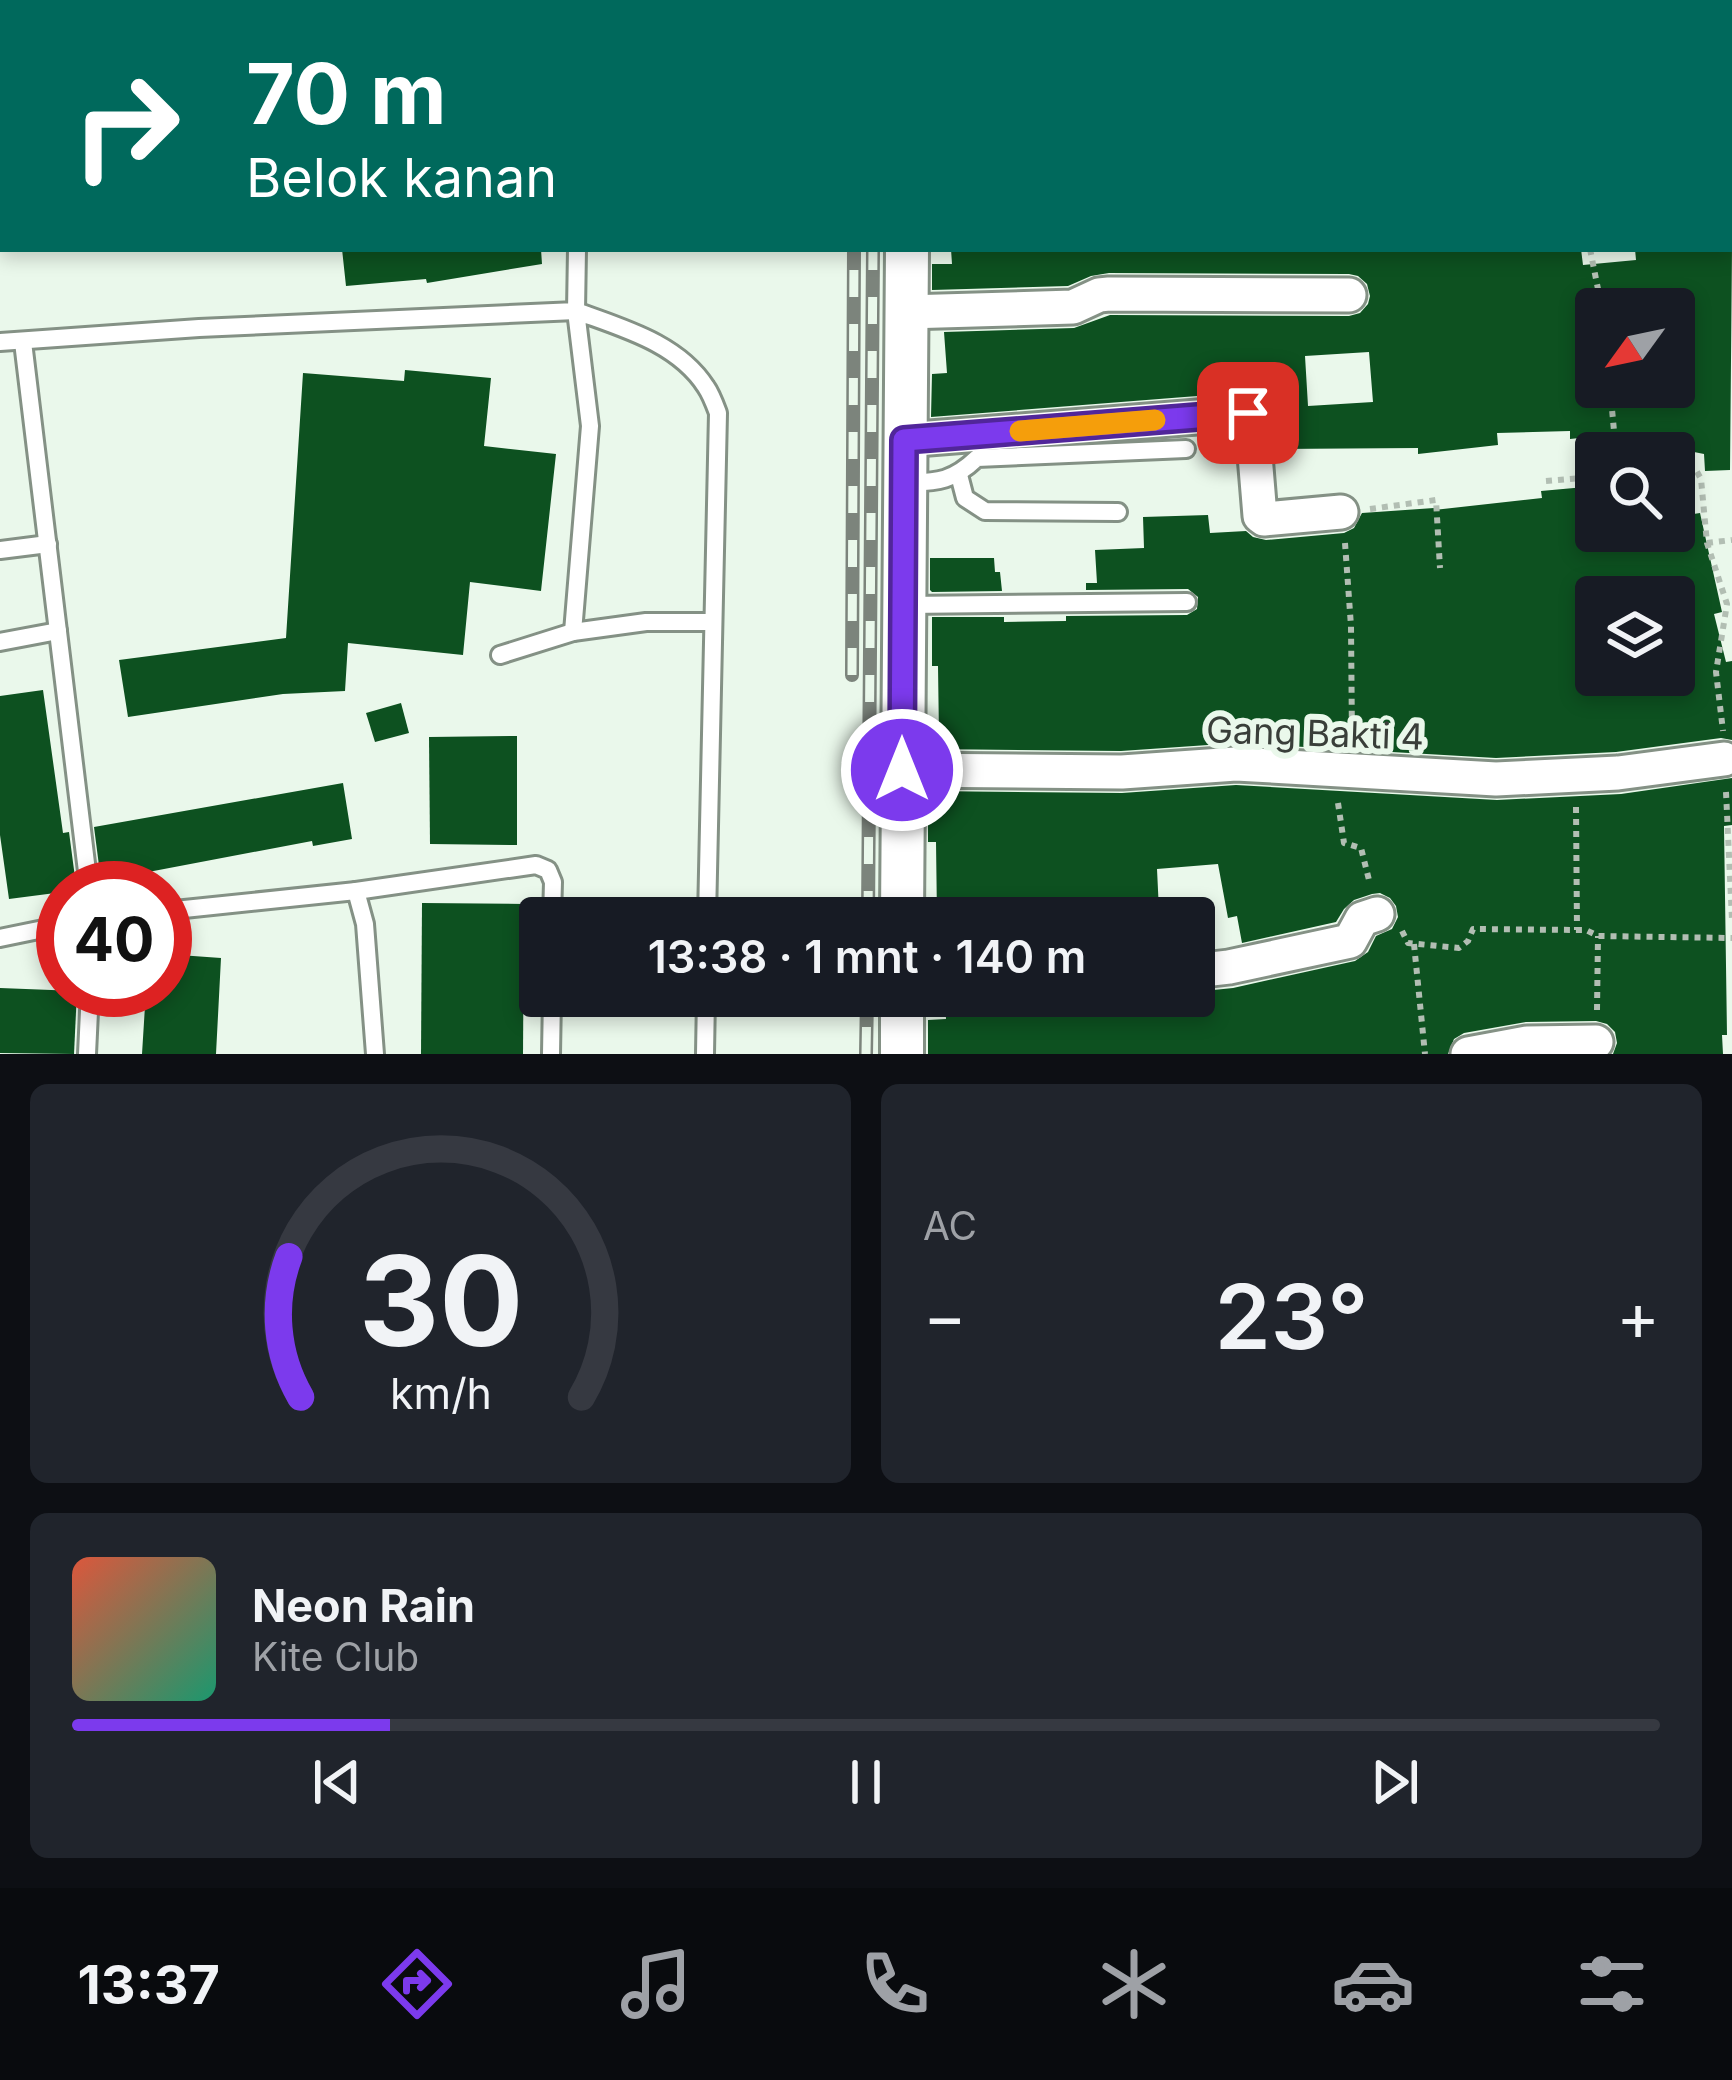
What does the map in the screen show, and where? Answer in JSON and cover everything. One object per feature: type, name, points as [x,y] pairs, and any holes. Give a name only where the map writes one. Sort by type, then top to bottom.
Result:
[{"type":"street","points":[[902,897],[907,252]]},
{"type":"street","points":[[906,312],[1073,307],[1109,294],[1349,295]]},
{"type":"street","points":[[904,461],[1248,413],[1260,516],[1341,512]]},
{"type":"street","name":"Gang Bakti 4","points":[[902,770],[1122,772],[1236,764],[1496,779],[1724,759]]},
{"type":"street","points":[[1215,969],[1350,941],[1362,919],[1377,914]]},
{"type":"street","points":[[902,1017],[902,1054]]},
{"type":"street","points":[[1468,1054],[1527,1043],[1597,1042]]},
{"type":"lane","points":[[573,632],[590,426],[576,311],[577,252]]},
{"type":"lane","points":[[0,342],[576,311],[636,333],[681,359],[706,387],[718,413],[707,897]]},
{"type":"lane","points":[[23,342],[86,861]]},
{"type":"lane","points":[[904,461],[926,483],[959,475],[977,458],[1186,449]]},
{"type":"lane","points":[[959,475],[965,498],[985,511],[1118,512]]},
{"type":"lane","points":[[0,550],[48,544]]},
{"type":"lane","points":[[903,604],[1187,602]]},
{"type":"lane","points":[[500,655],[573,632],[646,622],[712,622]]},
{"type":"lane","points":[[0,642],[58,631]]},
{"type":"lane","points":[[192,908],[536,865],[548,870],[553,897]]},
{"type":"lane","points":[[356,891],[364,924],[376,1054]]},
{"type":"lane","points":[[0,938],[36,931]]},
{"type":"lane","points":[[87,1054],[89,1017]]},
{"type":"lane","points":[[551,1054],[552,1017]]},
{"type":"lane","points":[[705,1054],[706,1017]]},
{"type":"path","points":[[1591,252],[1598,288]]},
{"type":"path","points":[[1695,470],[1701,479],[1707,543],[1727,604],[1716,672],[1732,920]]},
{"type":"path","points":[[1546,481],[1575,479]]},
{"type":"path","points":[[1440,568],[1436,500],[1341,512],[1352,626],[1342,770],[1344,843],[1361,848],[1365,855],[1377,914],[1402,921],[1405,940],[1414,944],[1459,948],[1473,929],[1732,938]]},
{"type":"path","points":[[1707,543],[1732,540]]},
{"type":"path","points":[[1576,775],[1577,930]]},
{"type":"path","points":[[1597,1042],[1598,936]]},
{"type":"path","points":[[1414,944],[1425,1054]]},
{"type":"building","points":[[342,252],[541,252],[542,264],[427,283],[426,279],[346,286]]},
{"type":"building","points":[[951,252],[1581,252],[1583,265],[1636,260],[1635,252],[1732,252],[1730,470],[1705,471],[1704,454],[1695,452],[1695,432],[1575,432],[1575,438],[1570,439],[1570,431],[1497,433],[1498,445],[1418,454],[1418,448],[1276,449],[1270,408],[1248,392],[931,417],[932,374],[947,373],[944,332],[1074,328],[1110,315],[1349,316],[1360,313],[1370,296],[1367,284],[1349,274],[1109,273],[1068,286],[932,290],[932,264],[952,264]],"holes":[[[1369,352],[1373,402],[1308,406],[1305,356]]]},
{"type":"building","points":[[405,370],[491,378],[484,446],[556,454],[541,591],[470,582],[463,655],[348,643],[345,691],[283,694],[128,717],[119,660],[286,638],[303,373],[404,381]]},
{"type":"building","points":[[1575,488],[1575,552],[1695,552],[1695,514],[1700,513],[1722,612],[1714,614],[1726,662],[1732,661],[1732,740],[1496,758],[1237,743],[1121,751],[929,749],[929,737],[939,737],[932,617],[1066,621],[1066,616],[1187,615],[1197,609],[1198,597],[1188,589],[1086,590],[1086,583],[1097,583],[1095,550],[1144,548],[1143,517],[1208,515],[1210,533],[1246,531],[1266,540],[1344,533],[1354,528],[1362,513],[1542,498],[1541,491]]},
{"type":"building","points":[[930,558],[994,558],[1002,591],[932,592]]},
{"type":"building","points":[[43,690],[63,833],[69,832],[73,861],[36,861],[36,896],[9,899],[0,835],[0,696]]},
{"type":"building","points":[[401,703],[409,733],[375,742],[366,713]]},
{"type":"building","points":[[517,736],[517,845],[430,844],[429,737]]},
{"type":"building","points":[[1732,778],[1732,825],[1724,826],[1727,1035],[1722,1035],[1723,1054],[1613,1054],[1615,1032],[1596,1021],[1526,1022],[1464,1033],[1454,1039],[1448,1054],[928,1054],[928,1020],[946,1017],[1215,1017],[1215,990],[1355,961],[1368,952],[1376,936],[1392,929],[1398,917],[1390,898],[1372,894],[1354,900],[1336,922],[1242,943],[1237,916],[1228,918],[1218,864],[1157,869],[1158,897],[937,897],[936,842],[928,842],[928,791],[1122,793],[1236,785],[1497,800],[1621,794]]},
{"type":"building","points":[[343,783],[352,839],[313,846],[312,841],[192,864],[98,861],[94,827]]},
{"type":"building","points":[[422,903],[519,904],[523,1054],[421,1054]]},
{"type":"building","points":[[192,956],[221,958],[216,1054],[142,1054],[144,1017],[192,1017]]},
{"type":"building","points":[[0,988],[36,989],[36,1017],[76,1017],[74,1054],[0,1053]]},
{"type":"railway","points":[[852,675],[854,252]]},
{"type":"railway","points":[[868,897],[873,252]]},
{"type":"railway","points":[[866,1054],[867,1017]]},
{"type":"slow traffic","points":[[1020,431],[1155,420]]},
{"type":"route","points":[[902,770],[904,440],[1248,413]]}]
